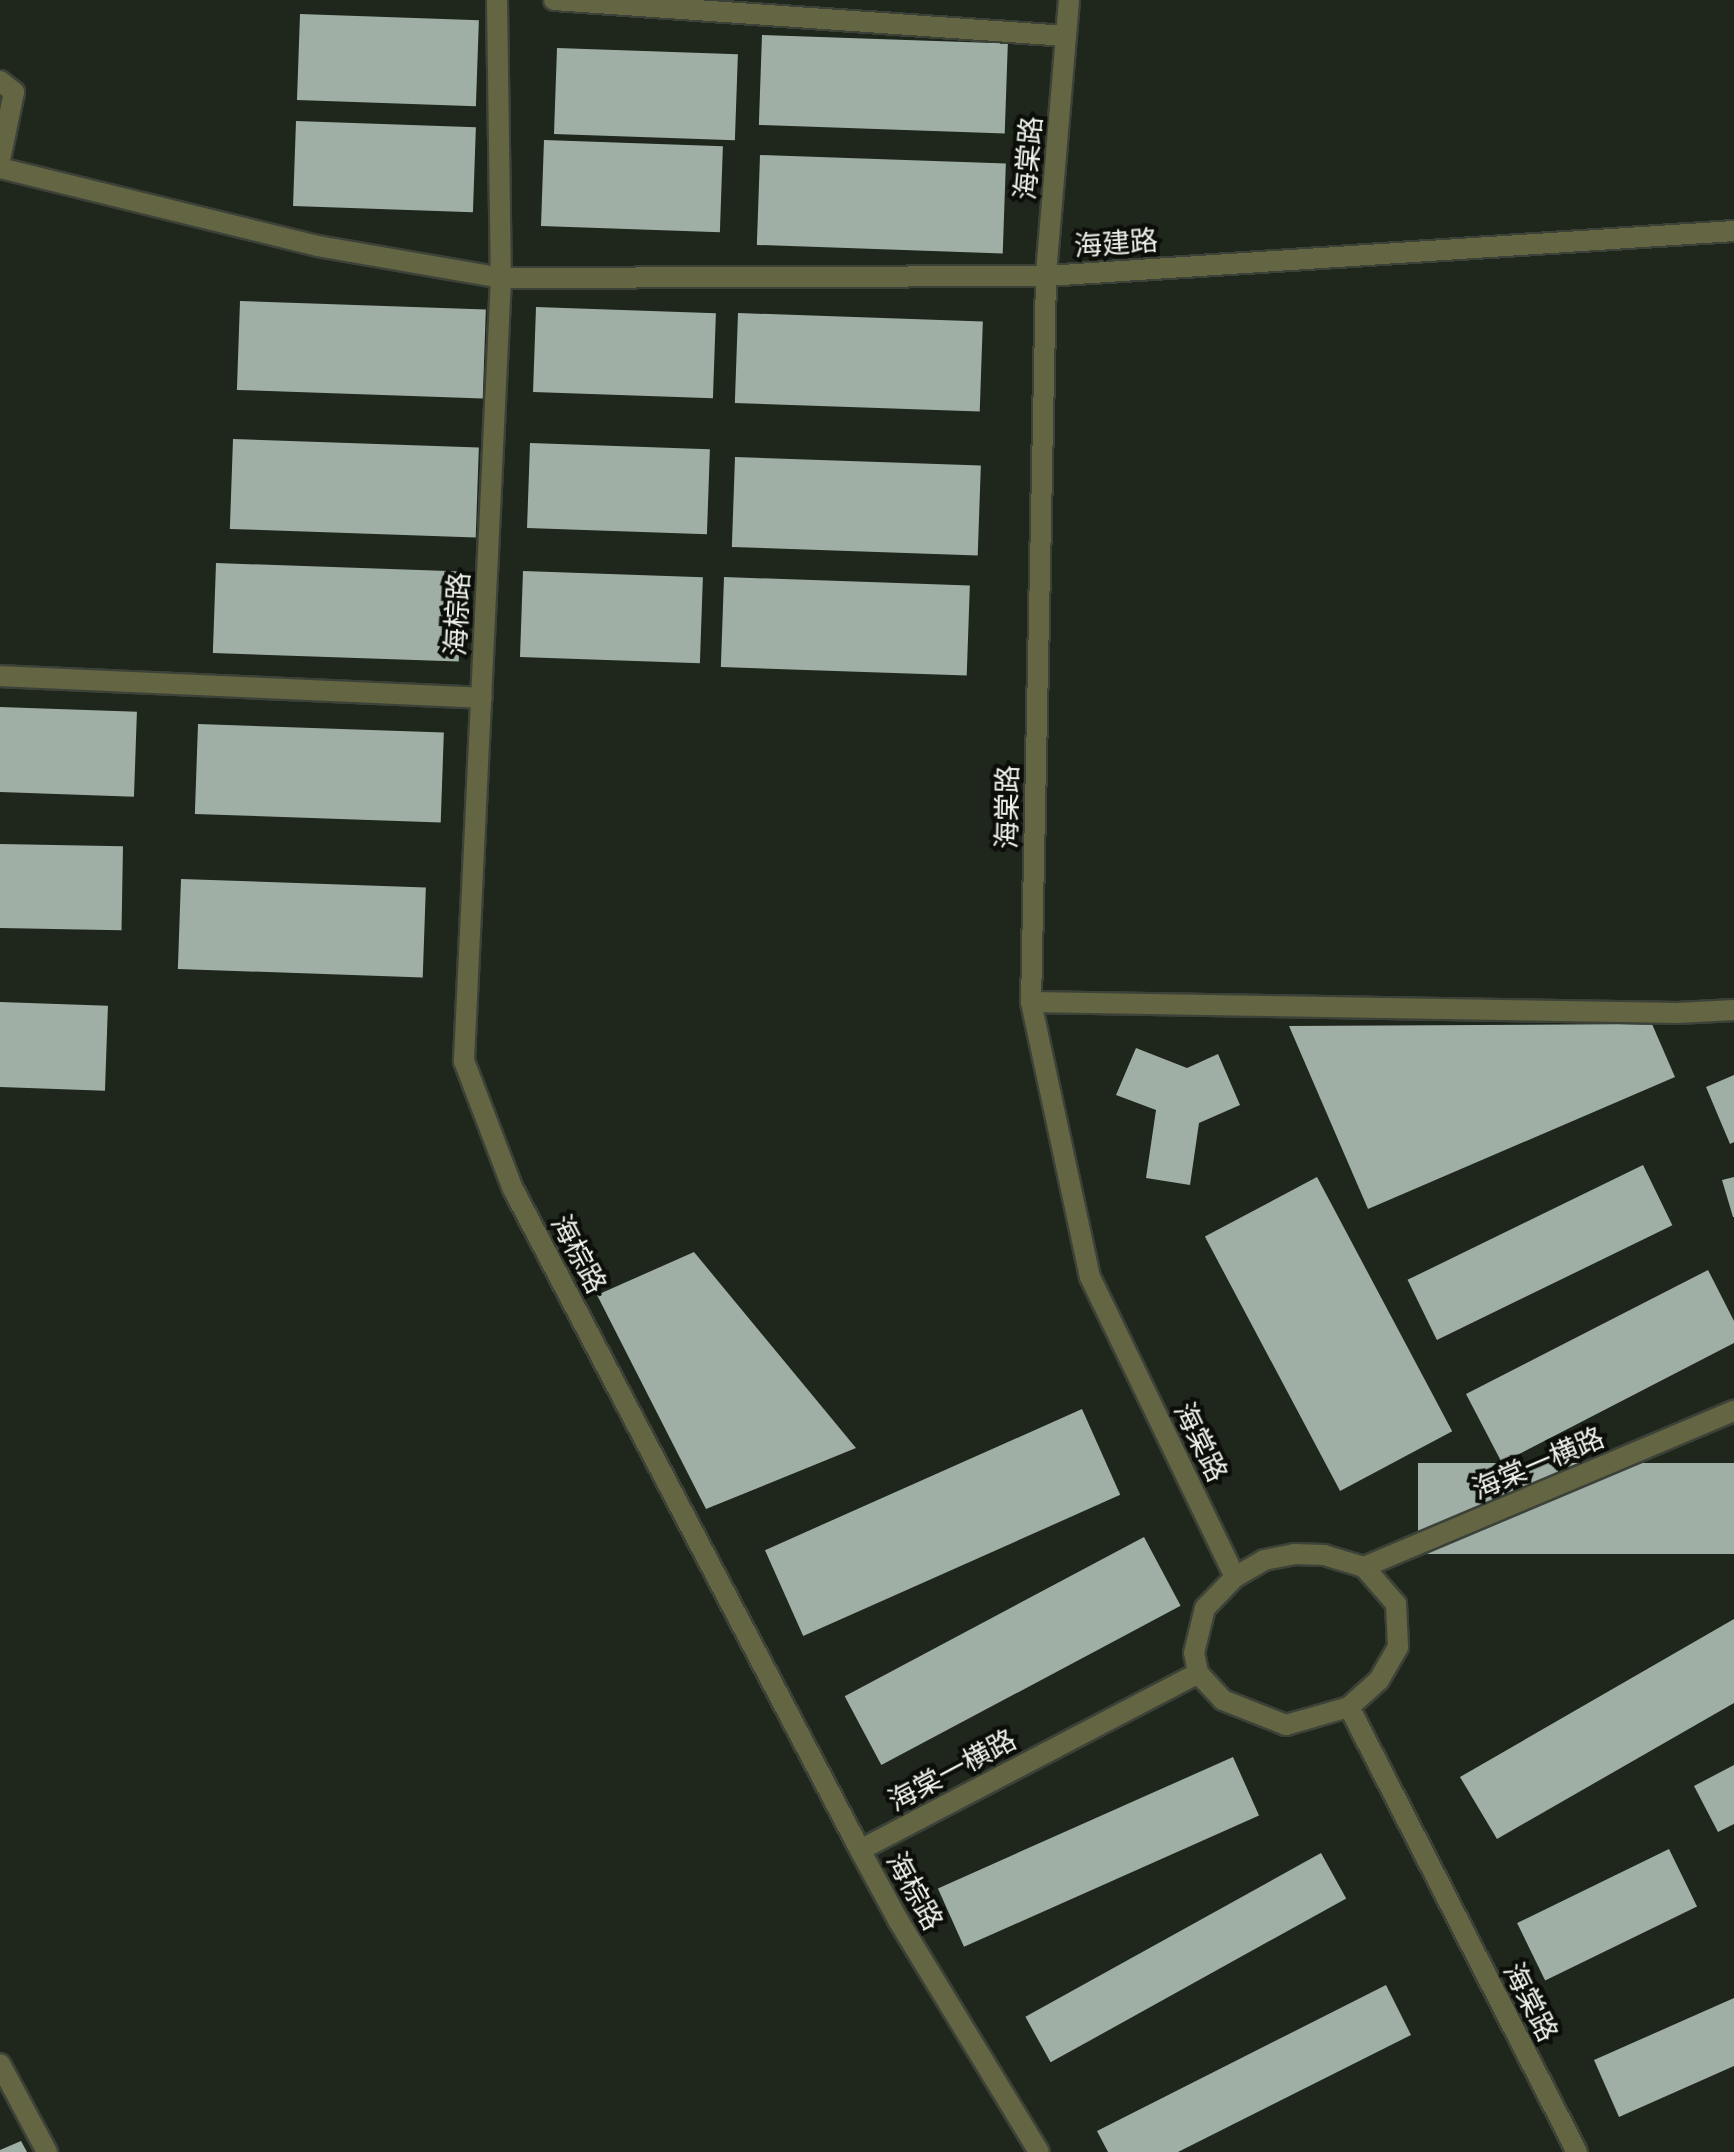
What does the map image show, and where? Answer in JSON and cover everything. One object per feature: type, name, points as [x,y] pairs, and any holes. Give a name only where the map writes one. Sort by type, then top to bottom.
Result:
[{"type":"street","name":"海棕路","points":[[497,0],[501,278],[464,1061],[513,1189],[860,1850],[898,1920],[1039,2152]]},
{"type":"street","points":[[554,0],[1066,36]]},
{"type":"street","name":"海棠路","points":[[1069,0],[1046,276],[1031,1002],[1090,1277],[1235,1577]]},
{"type":"street","points":[[0,81],[14,92],[0,160]]},
{"type":"street","name":"海建路","points":[[0,168],[318,246],[501,278],[1046,276],[1734,231]]},
{"type":"street","points":[[0,676],[481,698]]},
{"type":"street","points":[[1031,1002],[1678,1013],[1734,1010]]},
{"type":"street","name":"海棠一横路","points":[[1364,1567],[1734,1411]]},
{"type":"street","points":[[1294,1554],[1324,1555],[1364,1567],[1396,1604],[1398,1647],[1379,1680],[1349,1707],[1286,1725],[1223,1700],[1198,1673],[1194,1653],[1205,1608],[1235,1577],[1264,1560],[1294,1554]]},
{"type":"street","name":"海棠一横路","points":[[860,1850],[1198,1673]]},
{"type":"street","name":"海棠路","points":[[1349,1707],[1577,2152]]},
{"type":"street","points":[[0,2064],[47,2152]]},
{"type":"building","points":[[300,14],[479,20],[476,106],[297,100]]},
{"type":"building","points":[[762,35],[1008,44],[1005,134],[759,125]]},
{"type":"building","points":[[557,48],[738,54],[735,140],[554,134]]},
{"type":"building","points":[[296,121],[476,127],[473,212],[293,206]]},
{"type":"building","points":[[544,140],[723,146],[720,232],[541,226]]},
{"type":"building","points":[[760,155],[1006,164],[1003,254],[757,245]]},
{"type":"building","points":[[240,301],[486,310],[483,399],[237,390]]},
{"type":"building","points":[[536,307],[716,313],[713,398],[533,392]]},
{"type":"building","points":[[738,313],[983,322],[980,411],[735,403]]},
{"type":"building","points":[[233,439],[479,448],[476,538],[230,529]]},
{"type":"building","points":[[530,443],[710,449],[707,534],[527,528]]},
{"type":"building","points":[[735,457],[981,466],[978,556],[732,547]]},
{"type":"building","points":[[216,563],[462,572],[459,662],[213,653]]},
{"type":"building","points":[[523,571],[703,577],[700,663],[520,657]]},
{"type":"building","points":[[724,577],[970,586],[967,676],[721,667]]},
{"type":"building","points":[[0,707],[137,712],[134,797],[0,792]]},
{"type":"building","points":[[198,724],[444,733],[441,823],[195,814]]},
{"type":"building","points":[[0,844],[123,846],[122,930],[0,928]]},
{"type":"building","points":[[181,879],[426,888],[423,977],[178,969]]},
{"type":"building","points":[[0,1002],[108,1006],[105,1091],[0,1087]]},
{"type":"building","points":[[1652,1024],[1675,1077],[1368,1209],[1289,1026]]},
{"type":"building","points":[[1136,1048],[1187,1068],[1218,1054],[1240,1105],[1199,1123],[1190,1185],[1146,1178],[1156,1110],[1116,1095]]},
{"type":"building","points":[[1734,1075],[1734,1142],[1730,1144],[1706,1087]]},
{"type":"building","points":[[1643,1165],[1672,1225],[1437,1340],[1408,1280]]},
{"type":"building","points":[[1317,1177],[1452,1431],[1340,1491],[1205,1237]]},
{"type":"building","points":[[1734,1177],[1734,1217],[1733,1217],[1722,1180]]},
{"type":"building","points":[[694,1252],[856,1448],[706,1509],[597,1295]]},
{"type":"building","points":[[1708,1270],[1734,1321],[1734,1343],[1502,1463],[1466,1394]]},
{"type":"building","points":[[1082,1409],[1120,1495],[803,1636],[765,1550]]},
{"type":"building","points":[[1418,1463],[1734,1463],[1734,1554],[1418,1554]]},
{"type":"building","points":[[1144,1537],[1181,1606],[881,1765],[845,1696]]},
{"type":"building","points":[[1734,1619],[1734,1703],[1497,1839],[1460,1777]]},
{"type":"building","points":[[1233,1757],[1259,1815],[964,1947],[938,1888]]},
{"type":"building","points":[[1734,1765],[1734,1824],[1718,1832],[1694,1786]]},
{"type":"building","points":[[1669,1849],[1697,1907],[1545,1981],[1517,1923]]},
{"type":"building","points":[[1321,1853],[1346,1898],[1051,2062],[1025,2017]]},
{"type":"building","points":[[1386,1985],[1411,2035],[1178,2152],[1108,2152],[1097,2131]]},
{"type":"building","points":[[1734,1998],[1734,2066],[1619,2117],[1594,2060]]},
{"type":"building","points":[[21,2141],[27,2152],[0,2152],[0,2150]]}]
